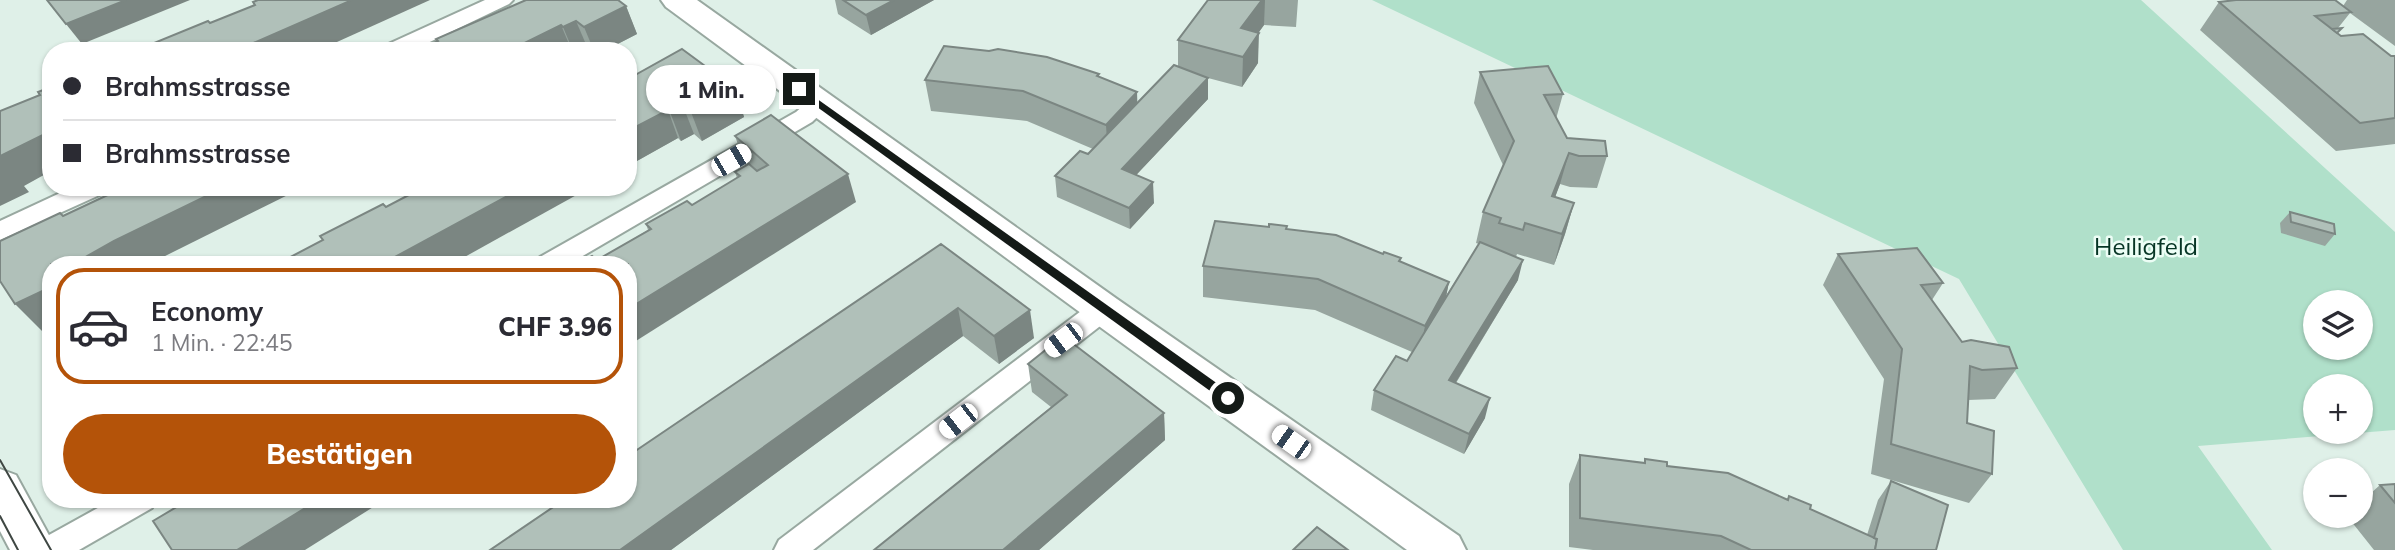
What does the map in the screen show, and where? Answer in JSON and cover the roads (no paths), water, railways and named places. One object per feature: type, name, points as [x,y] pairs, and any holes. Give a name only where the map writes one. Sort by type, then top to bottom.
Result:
[{"type":"street","points":[[677,0],[1102,309],[1443,550]]},
{"type":"street","points":[[0,488],[34,550]]},
{"type":"lane","points":[[411,42],[502,0]]},
{"type":"lane","points":[[563,256],[804,117],[819,104]]},
{"type":"lane","points":[[0,231],[76,196]]},
{"type":"lane","points":[[790,550],[1102,309]]},
{"type":"lane","points":[[51,550],[125,508]]},
{"type":"tram line","points":[[0,460],[51,550]]},
{"type":"tram line","points":[[0,516],[18,550]]},
{"type":"park label","name":"Heiligfeld","points":[[2146,246]]}]
